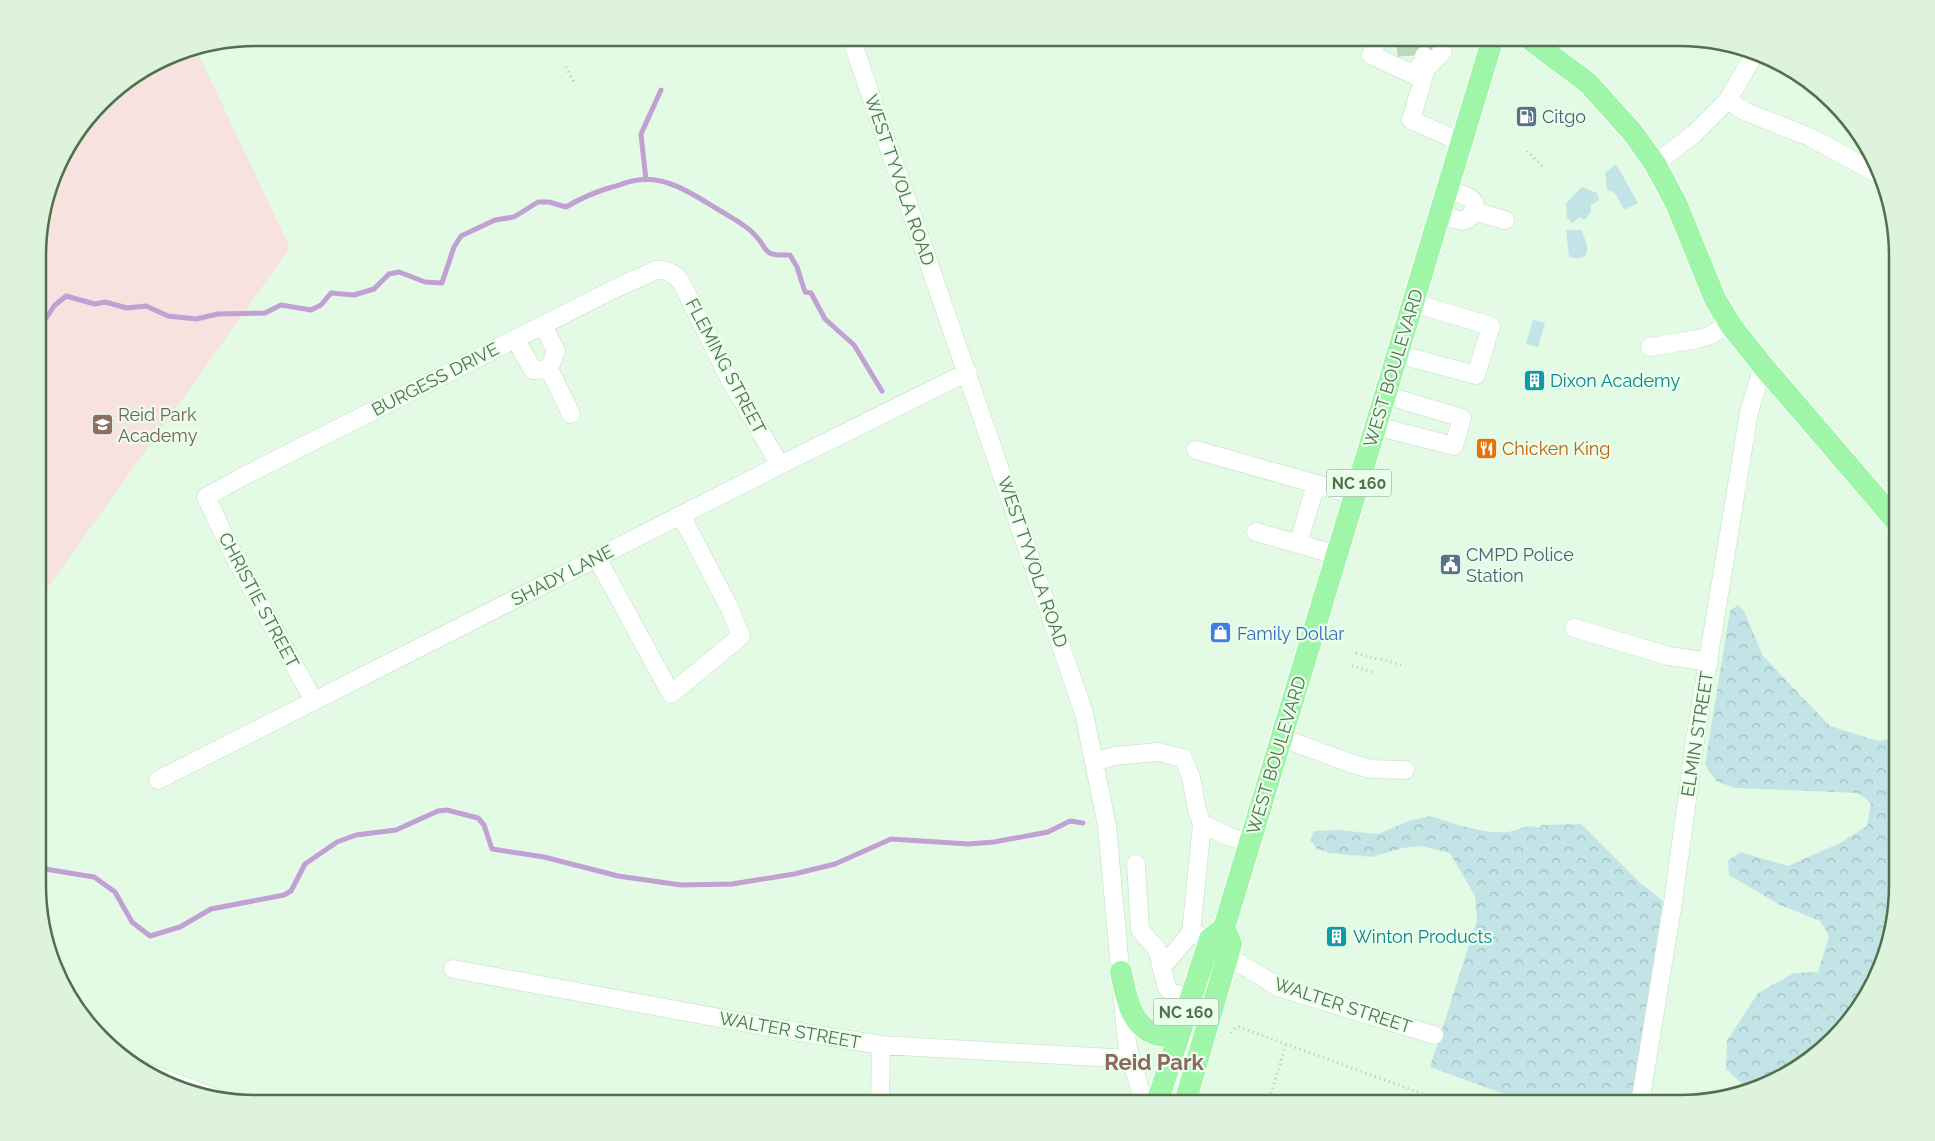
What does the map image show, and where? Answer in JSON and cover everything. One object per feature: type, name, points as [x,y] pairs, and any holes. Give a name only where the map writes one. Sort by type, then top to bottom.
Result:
[{"type":"main road","name":"WEST BOULEVARD","points":[[1160,1095],[1191,998],[1209,933],[1250,842],[1491,46]]},
{"type":"main road","points":[[1539,46],[1588,83],[1634,133],[1655,164],[1676,203],[1715,299],[1730,323],[1763,366],[1889,513]]},
{"type":"main road","name":"WEST BOULEVARD","points":[[1187,1095],[1231,944],[1209,933]]},
{"type":"main road","points":[[1121,972],[1128,1000],[1136,1020],[1154,1034],[1179,1036]]},
{"type":"street","name":"WEST TYVOLA ROAD","points":[[854,46],[968,372],[1084,713],[1107,826],[1127,1044],[1142,1095]]},
{"type":"street","points":[[1375,46],[1370,55],[1424,68]]},
{"type":"street","points":[[1443,51],[1424,68],[1411,120],[1461,142]]},
{"type":"street","points":[[1655,164],[1694,134],[1728,100],[1751,59]]},
{"type":"street","points":[[1407,61],[1424,68]]},
{"type":"street","points":[[1728,100],[1744,111],[1812,138],[1870,170]]},
{"type":"street","points":[[1439,216],[1462,221],[1468,219],[1473,211],[1474,202],[1470,198],[1447,188]]},
{"type":"street","points":[[1473,211],[1505,220]]},
{"type":"street","name":"BURGESS DRIVE","points":[[206,497],[543,325],[656,270],[668,271]]},
{"type":"street","name":"FLEMING STREET","points":[[668,271],[681,282],[730,380],[780,465]]},
{"type":"street","points":[[1397,354],[1476,375],[1491,326],[1413,303]]},
{"type":"street","points":[[1650,346],[1712,335],[1730,323]]},
{"type":"street","points":[[543,325],[556,351],[549,370],[571,414]]},
{"type":"street","points":[[515,339],[532,370],[549,370]]},
{"type":"street","name":"ELMIN STREET","points":[[1641,1095],[1673,902],[1696,734],[1749,412],[1763,366]]},
{"type":"street","name":"SHADY LANE","points":[[158,780],[780,465],[968,372]]},
{"type":"street","points":[[1376,426],[1454,446],[1460,427],[1462,418],[1385,395]]},
{"type":"street","points":[[1196,450],[1355,496]]},
{"type":"street","points":[[1298,544],[1316,484]]},
{"type":"street","name":"CHRISTIE STREET","points":[[206,497],[236,560],[314,701]]},
{"type":"street","points":[[597,558],[671,694],[740,636],[730,609],[681,515]]},
{"type":"street","points":[[1256,532],[1337,555]]},
{"type":"street","points":[[1574,628],[1670,656],[1709,662]]},
{"type":"street","points":[[1282,738],[1364,767],[1405,770]]},
{"type":"street","points":[[1094,762],[1114,756],[1158,752],[1183,758],[1192,777],[1197,810],[1202,824],[1209,933],[1162,968]]},
{"type":"street","points":[[1202,824],[1230,837],[1250,842]]},
{"type":"street","points":[[1136,864],[1140,930],[1158,949],[1167,988],[1171,992],[1191,998]]},
{"type":"street","name":"WALTER STREET","points":[[1227,960],[1239,963],[1280,988],[1434,1035]]},
{"type":"street","name":"WALTER STREET","points":[[453,969],[769,1027],[881,1045],[1131,1060]]},
{"type":"street","points":[[880,1095],[881,1045]]},
{"type":"path","points":[[392,46],[395,50]]},
{"type":"path","points":[[566,67],[576,85]]},
{"type":"path","points":[[1527,151],[1542,166]]},
{"type":"path","points":[[1356,653],[1405,666]]},
{"type":"path","points":[[1352,666],[1376,673]]},
{"type":"path","points":[[1231,1033],[1235,1028],[1239,1027],[1426,1095]]},
{"type":"path","points":[[1270,1095],[1286,1044]]},
{"type":"shaded area","name":"Reid Park Academy","points":[[198,54],[290,248],[46,590],[46,256],[48,229],[57,189],[74,151],[82,139],[98,118],[128,90],[151,74]]},
{"type":"green space","points":[[1616,164],[1638,203],[1624,210],[1615,193],[1607,190],[1605,173]]},
{"type":"green space","points":[[1582,187],[1597,193],[1599,200],[1591,205],[1591,212],[1584,220],[1579,217],[1573,223],[1567,218],[1566,203]]},
{"type":"green space","points":[[1566,230],[1581,230],[1587,246],[1586,255],[1577,258],[1569,257]]},
{"type":"green space","points":[[1533,320],[1545,323],[1538,347],[1526,344]]},
{"type":"green space","points":[[1738,605],[1744,611],[1763,656],[1830,726],[1878,741],[1889,739],[1889,885],[1885,926],[1873,965],[1853,1002],[1837,1023],[1817,1043],[1784,1067],[1743,1085],[1726,1069],[1727,1041],[1758,993],[1794,973],[1818,972],[1829,936],[1820,921],[1780,905],[1729,875],[1728,861],[1740,852],[1788,866],[1840,843],[1867,826],[1871,803],[1858,793],[1735,788],[1716,781],[1705,764],[1730,611]]},
{"type":"green space","points":[[1430,816],[1467,827],[1496,832],[1506,832],[1529,826],[1540,828],[1541,825],[1581,824],[1638,881],[1663,901],[1632,1095],[1507,1095],[1430,1067],[1477,920],[1475,896],[1450,853],[1421,846],[1402,848],[1372,857],[1330,853],[1317,849],[1310,840],[1314,831],[1339,830],[1378,834],[1409,821]]},
{"type":"waterway","points":[[646,180],[641,134],[661,90]]},
{"type":"waterway","points":[[46,318],[54,306],[66,296],[95,304],[105,302],[127,308],[146,306],[168,316],[196,319],[218,314],[265,313],[281,305],[311,310],[321,305],[331,293],[354,295],[374,289],[389,274],[399,272],[425,282],[442,283],[454,247],[461,236],[495,220],[514,217],[538,202],[549,202],[566,207],[594,193],[631,181],[649,179],[680,188],[737,221],[750,230],[770,253],[790,255],[797,267],[805,292],[811,293],[825,319],[854,345],[882,391]]},
{"type":"waterway","points":[[46,869],[94,877],[115,892],[132,922],[150,936],[180,927],[211,909],[284,895],[291,891],[305,864],[337,842],[356,835],[396,830],[438,811],[447,810],[478,818],[484,825],[492,849],[544,857],[618,876],[681,885],[732,884],[794,874],[835,864],[891,839],[968,844],[994,842],[1048,832],[1070,821],[1083,823]]},
{"type":"tunnel","points":[[1406,46],[1407,61]]},
{"type":"tunnel","points":[[1423,46],[1424,56]]},
{"type":"tunnel","points":[[1443,46],[1443,51]]},
{"type":"place","name":"Citgo","points":[[1526,116]]},
{"type":"place","name":"Dixon Academy","points":[[1534,380]]},
{"type":"place","name":"Reid Park Academy","points":[[102,424]]},
{"type":"place","name":"Chicken King","points":[[1486,448]]},
{"type":"place","name":"CMPD Police Station","points":[[1450,564]]},
{"type":"place","name":"Family Dollar","points":[[1221,633]]},
{"type":"place","name":"Winton Products","points":[[1337,936]]},
{"type":"district","name":"Reid Park","points":[[1154,1062]]}]
